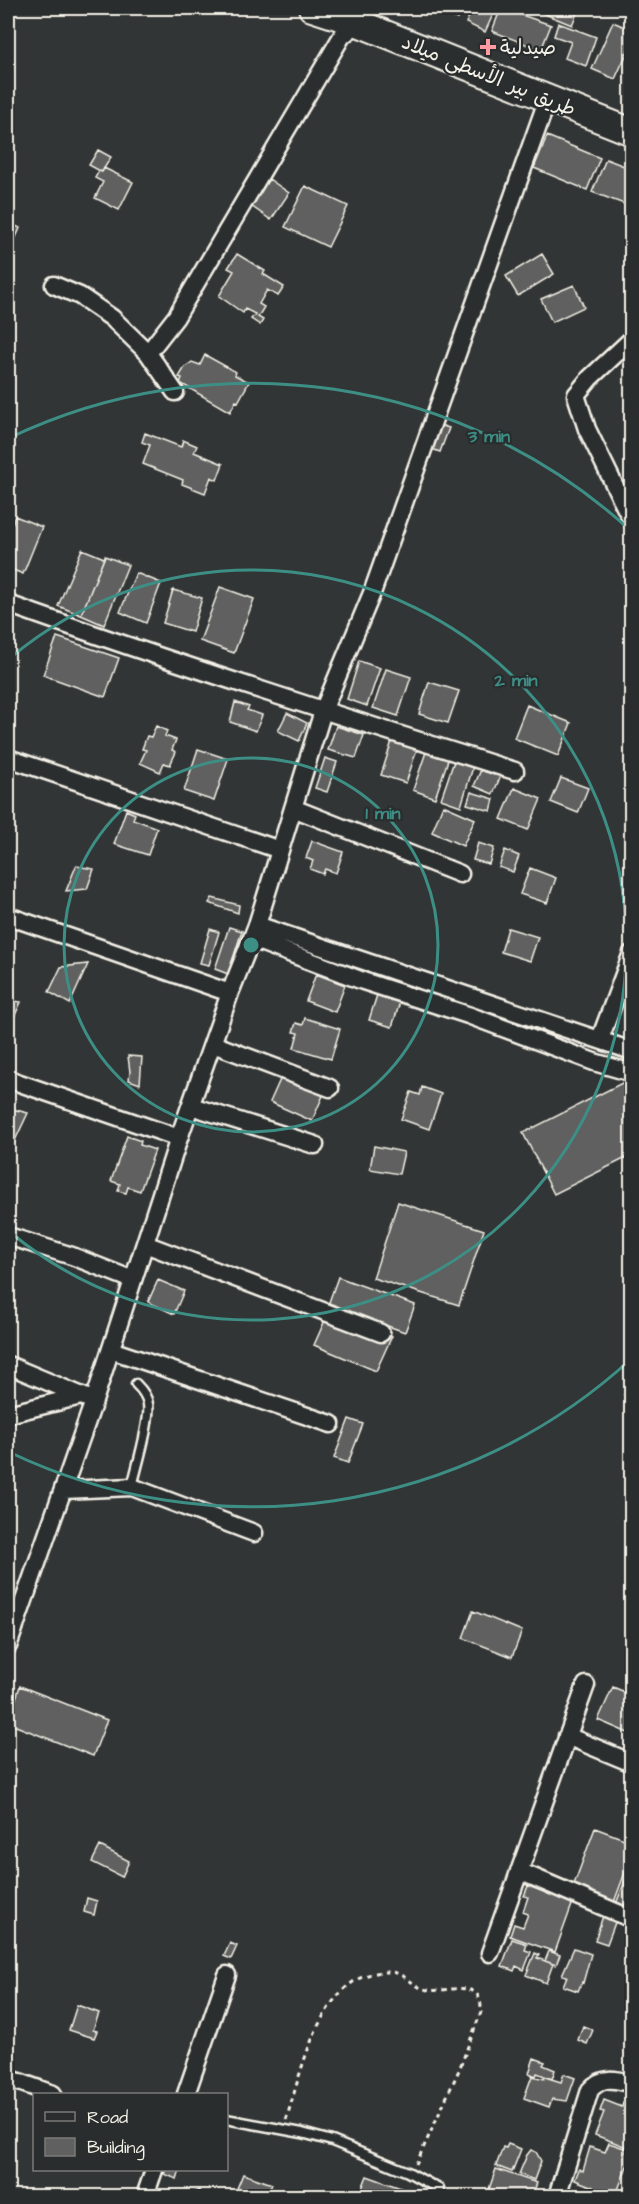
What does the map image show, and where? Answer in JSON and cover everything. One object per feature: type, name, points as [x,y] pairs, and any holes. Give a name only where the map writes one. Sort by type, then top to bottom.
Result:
[{"type":"main road","name":"طريق بير الأسطى ميلاد","points":[[312,8],[632,132]]},
{"type":"street","points":[[148,353],[176,318],[342,36],[358,24]]},
{"type":"street","points":[[8,1646],[63,1490],[88,1399],[111,1350],[179,1138],[254,932],[323,711],[372,593],[548,98]]},
{"type":"street","points":[[54,285],[80,296],[104,313],[148,353],[175,392]]},
{"type":"street","points":[[632,339],[590,378],[576,395],[588,429],[632,521]]},
{"type":"street","points":[[8,604],[111,641],[323,711],[515,771]]},
{"type":"street","points":[[8,758],[280,850]]},
{"type":"street","points":[[293,808],[460,874]]},
{"type":"street","points":[[8,916],[230,993]]},
{"type":"street","points":[[254,932],[400,975],[632,1051]]},
{"type":"street","points":[[254,932],[363,981],[468,1014],[594,1062],[632,1073]]},
{"type":"street","points":[[600,1039],[632,953]]},
{"type":"street","points":[[213,1044],[330,1088]]},
{"type":"street","points":[[8,1078],[179,1138]]},
{"type":"street","points":[[191,1106],[315,1145]]},
{"type":"street","points":[[8,1236],[72,1256],[133,1280]]},
{"type":"street","points":[[145,1244],[381,1333]]},
{"type":"street","points":[[111,1350],[331,1424]]},
{"type":"street","points":[[8,1365],[88,1399]]},
{"type":"street","points":[[8,1414],[88,1399]]},
{"type":"street","points":[[63,1490],[132,1487],[254,1533]]},
{"type":"street","points":[[490,1953],[586,1685]]},
{"type":"street","points":[[567,1736],[632,1763]]},
{"type":"street","points":[[519,1871],[632,1919]]},
{"type":"street","points":[[186,2093],[227,1975]]},
{"type":"street","points":[[8,2078],[50,2093]]},
{"type":"street","points":[[559,2196],[590,2090],[606,2079],[617,2079],[632,2084]]},
{"type":"street","points":[[145,2196],[153,2171]]},
{"type":"lane","points":[[132,1487],[148,1417],[148,1403],[136,1384]]},
{"type":"lane","points":[[228,2119],[284,2129],[332,2141],[412,2174],[439,2189]]},
{"type":"path","points":[[284,2129],[314,2038],[326,2011],[354,1981],[372,1974],[398,1973],[418,1988],[430,1991],[459,1987],[470,1990],[478,1996],[481,2012],[459,2070],[412,2174]]},
{"type":"building","points":[[436,8],[463,8],[458,19],[435,10]]},
{"type":"building","points":[[473,8],[496,8],[485,32],[466,23]]},
{"type":"building","points":[[501,8],[551,25],[541,50],[492,31]]},
{"type":"building","points":[[530,8],[579,8],[572,25]]},
{"type":"building","points":[[613,22],[632,30],[632,42],[615,79],[592,69]]},
{"type":"building","points":[[558,23],[596,37],[586,66],[565,58],[571,42],[554,36]]},
{"type":"building","points":[[547,136],[600,158],[587,190],[534,168]]},
{"type":"building","points":[[98,150],[111,157],[102,172],[89,165]]},
{"type":"building","points":[[606,159],[632,169],[632,207],[592,192]]},
{"type":"building","points":[[104,168],[133,182],[119,210],[95,198],[103,182],[95,178]]},
{"type":"building","points":[[269,179],[289,193],[271,220],[251,206]]},
{"type":"building","points":[[305,186],[348,206],[328,247],[285,227]]},
{"type":"building","points":[[8,222],[20,228],[8,256]]},
{"type":"building","points":[[237,254],[265,271],[263,274],[284,287],[278,296],[267,290],[259,304],[264,307],[258,317],[263,320],[260,325],[251,319],[255,314],[245,309],[243,313],[219,296],[234,271],[228,268]]},
{"type":"building","points":[[542,254],[554,274],[518,296],[506,276]]},
{"type":"building","points":[[574,285],[584,307],[552,322],[541,299]]},
{"type":"building","points":[[205,355],[249,382],[230,412],[180,383],[182,378],[179,377],[185,367],[192,362],[200,365]]},
{"type":"building","points":[[437,424],[449,428],[440,452],[429,448]]},
{"type":"building","points":[[145,433],[181,447],[183,440],[197,446],[194,452],[223,464],[217,480],[211,477],[205,493],[182,484],[183,480],[143,464],[150,445],[142,442]]},
{"type":"building","points":[[15,516],[42,527],[23,574],[8,568],[8,535]]},
{"type":"building","points":[[82,549],[104,558],[81,615],[58,606]]},
{"type":"building","points":[[105,556],[128,565],[104,625],[81,615]]},
{"type":"building","points":[[136,573],[161,583],[146,623],[120,612]]},
{"type":"building","points":[[220,587],[254,599],[234,653],[200,641]]},
{"type":"building","points":[[173,590],[202,598],[192,632],[163,623]]},
{"type":"building","points":[[57,637],[119,658],[105,697],[43,675]]},
{"type":"building","points":[[359,661],[380,668],[367,706],[347,699]]},
{"type":"building","points":[[386,669],[411,677],[398,716],[373,708]]},
{"type":"building","points":[[429,682],[459,691],[448,723],[419,714]]},
{"type":"building","points":[[235,702],[249,707],[247,710],[262,715],[256,731],[230,722]]},
{"type":"building","points":[[527,705],[571,723],[558,756],[514,738]]},
{"type":"building","points":[[287,713],[307,723],[299,741],[278,731]]},
{"type":"building","points":[[156,726],[167,731],[165,736],[176,740],[172,750],[176,752],[170,765],[164,763],[160,772],[140,763],[146,750],[142,749],[147,736],[151,737]]},
{"type":"building","points":[[336,726],[364,735],[356,758],[328,750]]},
{"type":"building","points":[[392,741],[417,749],[406,783],[381,775]]},
{"type":"building","points":[[198,749],[228,759],[214,801],[184,791]]},
{"type":"building","points":[[427,749],[449,757],[435,798],[413,790]]},
{"type":"building","points":[[325,758],[337,762],[327,792],[315,788]]},
{"type":"building","points":[[455,758],[474,764],[461,806],[441,799]]},
{"type":"building","points":[[483,765],[502,773],[493,794],[474,786]]},
{"type":"building","points":[[561,778],[588,788],[578,813],[551,802]]},
{"type":"building","points":[[514,788],[541,799],[528,830],[501,819]]},
{"type":"building","points":[[471,792],[494,799],[491,811],[467,804]]},
{"type":"building","points":[[443,805],[475,819],[463,846],[432,832]]},
{"type":"building","points":[[126,810],[135,814],[133,819],[157,828],[148,855],[114,844]]},
{"type":"building","points":[[312,841],[343,852],[336,873],[325,869],[323,874],[310,869],[313,861],[306,858]]},
{"type":"building","points":[[478,843],[494,848],[489,864],[473,860]]},
{"type":"building","points":[[505,850],[519,856],[513,872],[499,867]]},
{"type":"building","points":[[76,866],[94,869],[87,889],[66,891]]},
{"type":"building","points":[[530,868],[556,878],[547,903],[520,894]]},
{"type":"building","points":[[212,898],[239,905],[238,913],[209,903]]},
{"type":"building","points":[[229,927],[242,931],[228,974],[215,969]]},
{"type":"building","points":[[508,928],[538,937],[530,961],[501,952]]},
{"type":"building","points":[[210,929],[219,932],[209,965],[200,963]]},
{"type":"building","points":[[88,964],[70,1004],[49,992],[61,967]]},
{"type":"building","points":[[316,974],[345,985],[335,1012],[306,1001]]},
{"type":"building","points":[[377,995],[400,1002],[392,1027],[369,1020]]},
{"type":"building","points":[[8,1000],[21,1002],[10,1026],[8,1025]]},
{"type":"building","points":[[305,1018],[340,1029],[331,1059],[294,1048],[298,1033],[293,1032],[296,1023],[303,1025]]},
{"type":"building","points":[[128,1056],[142,1057],[140,1084],[129,1080]]},
{"type":"building","points":[[283,1073],[325,1091],[312,1121],[270,1102]]},
{"type":"building","points":[[628,1080],[632,1088],[632,1155],[554,1194],[523,1133]]},
{"type":"building","points":[[422,1087],[441,1094],[429,1129],[401,1119],[411,1092],[420,1095]]},
{"type":"building","points":[[8,1108],[28,1113],[11,1149],[8,1146]]},
{"type":"building","points":[[127,1136],[141,1141],[140,1145],[155,1150],[140,1191],[128,1187],[126,1193],[118,1191],[120,1184],[111,1181]]},
{"type":"building","points":[[374,1146],[404,1152],[399,1174],[370,1169]]},
{"type":"building","points":[[398,1202],[484,1230],[459,1305],[373,1278]]},
{"type":"building","points":[[338,1277],[415,1305],[405,1332],[328,1305]]},
{"type":"building","points":[[158,1280],[184,1291],[174,1314],[148,1302]]},
{"type":"building","points":[[330,1309],[392,1336],[376,1371],[314,1345]]},
{"type":"building","points":[[632,1377],[632,1399],[624,1395]]},
{"type":"building","points":[[349,1419],[363,1424],[348,1463],[334,1458]]},
{"type":"building","points":[[473,1611],[522,1631],[512,1657],[463,1638]]},
{"type":"building","points":[[20,1686],[107,1720],[93,1756],[8,1723]]},
{"type":"building","points":[[613,1687],[632,1695],[632,1725],[628,1733],[598,1720]]},
{"type":"building","points":[[595,1828],[632,1842],[632,1854],[614,1902],[573,1887]]},
{"type":"building","points":[[100,1846],[129,1861],[122,1877],[92,1862]]},
{"type":"building","points":[[632,1864],[632,1912],[615,1906]]},
{"type":"building","points":[[528,1886],[573,1902],[555,1952],[510,1936],[514,1924],[523,1927],[528,1914],[523,1912],[528,1897],[524,1896]]},
{"type":"building","points":[[87,1898],[97,1901],[94,1915],[84,1912]]},
{"type":"building","points":[[603,1916],[616,1920],[607,1944],[595,1940]]},
{"type":"building","points":[[512,1939],[527,1944],[525,1950],[531,1952],[524,1970],[516,1966],[514,1971],[502,1966]]},
{"type":"building","points":[[230,1943],[237,1946],[231,1959],[224,1956]]},
{"type":"building","points":[[574,1948],[591,1954],[583,1983],[578,1991],[563,1986],[567,1976],[562,1975]]},
{"type":"building","points":[[549,1951],[560,1955],[556,1965],[545,1961]]},
{"type":"building","points":[[535,1953],[539,1955],[537,1958],[553,1964],[546,1983],[526,1975]]},
{"type":"building","points":[[77,2005],[99,2013],[93,2030],[97,2031],[94,2038],[69,2030]]},
{"type":"building","points":[[583,2026],[593,2030],[587,2044],[578,2040]]},
{"type":"building","points":[[534,2058],[545,2062],[543,2065],[555,2070],[552,2079],[537,2073],[536,2076],[529,2073]]},
{"type":"building","points":[[564,2074],[575,2078],[567,2101],[552,2099],[549,2107],[524,2098],[532,2076],[561,2082]]},
{"type":"building","points":[[604,2100],[622,2107],[623,2103],[632,2107],[632,2149],[595,2135],[604,2112],[600,2111]]},
{"type":"building","points":[[609,2143],[627,2149],[626,2152],[632,2155],[632,2168],[627,2166],[616,2195],[610,2193],[606,2196],[591,2191],[593,2187],[575,2180],[579,2169],[583,2171],[590,2147],[605,2152]]},
{"type":"building","points":[[508,2144],[521,2149],[512,2172],[496,2166],[503,2147],[506,2148]]},
{"type":"building","points":[[531,2150],[536,2152],[541,2161],[534,2180],[519,2174]]},
{"type":"building","points":[[496,2169],[537,2183],[532,2196],[510,2196],[489,2189]]},
{"type":"building","points":[[166,2171],[180,2171],[177,2179],[164,2174]]},
{"type":"building","points":[[243,2174],[272,2184],[268,2194],[272,2196],[234,2196]]},
{"type":"building","points":[[367,2176],[409,2191],[407,2196],[359,2196]]},
{"type":"building","points":[[199,2190],[202,2196],[185,2196]]},
{"type":"place","name":"صيدلية","points":[[488,47]]}]
